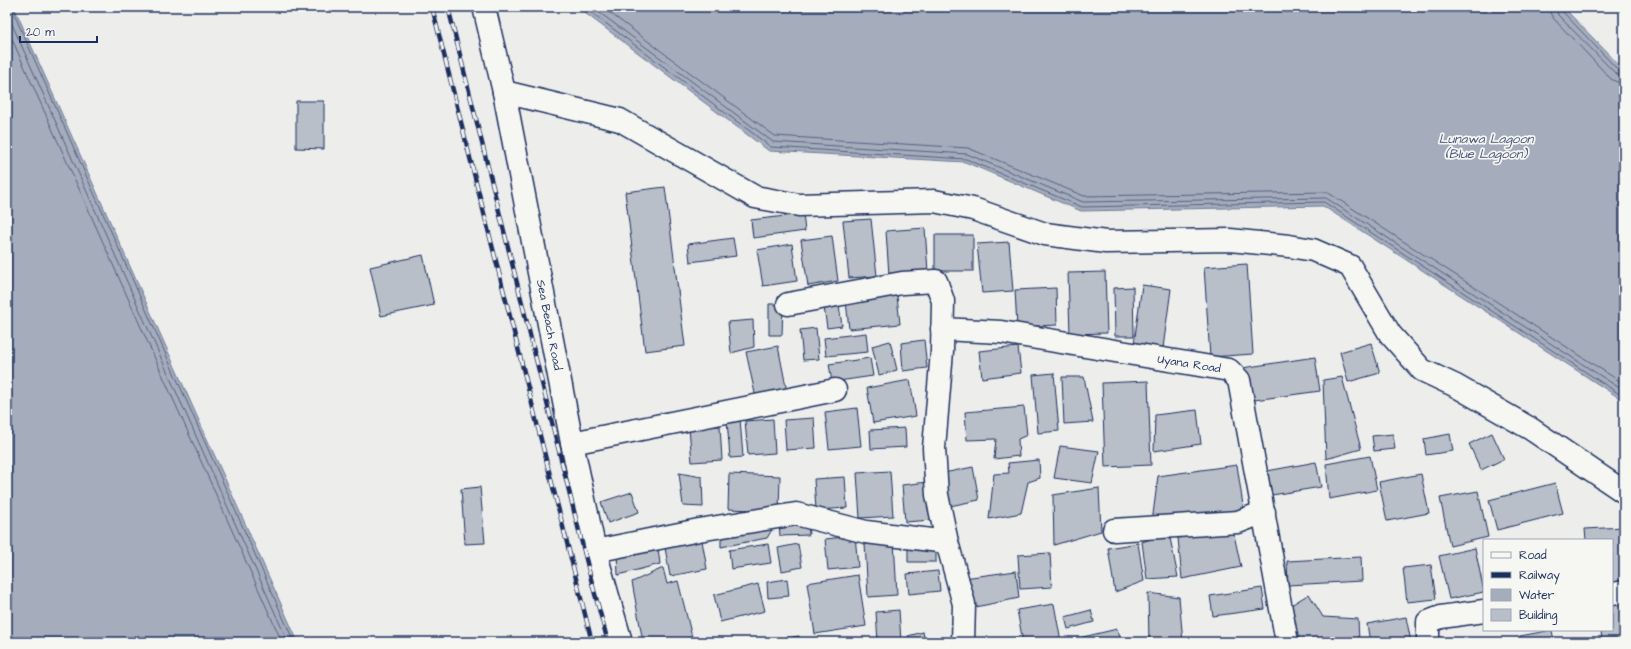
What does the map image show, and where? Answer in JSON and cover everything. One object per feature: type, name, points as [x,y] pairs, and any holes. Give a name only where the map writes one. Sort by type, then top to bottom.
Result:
[{"type":"street","name":"Sea Beach Road","points":[[484,7],[504,92],[572,443],[595,551],[621,642]]},
{"type":"street","points":[[504,92],[620,120],[755,197],[798,206],[934,201],[973,209],[1045,234],[1098,241],[1230,240],[1314,250],[1350,266],[1390,334],[1422,370],[1456,386],[1531,429],[1624,492]]},
{"type":"street","points":[[788,304],[902,283],[936,281],[943,301],[942,340],[934,448],[937,495],[947,542],[964,604],[963,642]]},
{"type":"street","name":"Uyana Road","points":[[942,340],[1001,332],[1230,370],[1239,380],[1287,642]]},
{"type":"street","points":[[572,443],[835,390]]},
{"type":"street","points":[[1114,530],[1238,522],[1264,512]]},
{"type":"street","points":[[595,551],[699,530],[796,514],[866,532],[947,542]]},
{"type":"street","points":[[1613,594],[1624,592]]},
{"type":"street","points":[[1428,642],[1428,622],[1441,617],[1483,611]]},
{"type":"water","points":[[7,7],[14,7],[298,642],[7,642]]},
{"type":"water","name":"Lunawa Lagoon (Blue Lagoon)","points":[[577,7],[1563,7],[1624,70],[1624,401],[1323,206],[1081,211],[965,162],[769,151]]},
{"type":"building","points":[[296,101],[324,101],[324,149],[296,148]]},
{"type":"building","points":[[665,187],[685,346],[645,351],[625,192]]},
{"type":"building","points":[[803,214],[805,231],[753,238],[751,220]]},
{"type":"building","points":[[871,219],[877,276],[849,278],[843,221]]},
{"type":"building","points":[[925,228],[928,272],[889,275],[886,231]]},
{"type":"building","points":[[935,235],[973,235],[973,271],[935,271]]},
{"type":"building","points":[[832,236],[838,281],[808,286],[801,240]]},
{"type":"building","points":[[733,238],[736,256],[690,262],[688,244]]},
{"type":"building","points":[[1009,242],[1013,291],[982,293],[977,244]]},
{"type":"building","points":[[792,244],[797,281],[763,286],[757,250]]},
{"type":"building","points":[[423,255],[434,305],[381,316],[370,267]]},
{"type":"building","points":[[1247,264],[1253,354],[1210,357],[1204,267]]},
{"type":"building","points":[[1105,272],[1107,333],[1070,334],[1068,273]]},
{"type":"building","points":[[1142,285],[1171,289],[1163,348],[1134,344]]},
{"type":"building","points":[[1133,287],[1134,336],[1115,336],[1114,288]]},
{"type":"building","points":[[1056,288],[1057,325],[1017,327],[1015,290]]},
{"type":"building","points":[[897,296],[900,324],[849,329],[846,301]]},
{"type":"building","points":[[769,304],[783,304],[782,335],[769,335]]},
{"type":"building","points":[[839,305],[842,326],[827,328],[824,307]]},
{"type":"building","points":[[753,320],[754,347],[731,353],[728,322]]},
{"type":"building","points":[[816,328],[819,359],[803,360],[800,330]]},
{"type":"building","points":[[866,333],[868,352],[826,356],[824,338]]},
{"type":"building","points":[[924,340],[927,368],[903,371],[901,343]]},
{"type":"building","points":[[890,341],[897,370],[879,375],[872,346]]},
{"type":"building","points":[[1371,343],[1380,373],[1348,382],[1340,352]]},
{"type":"building","points":[[778,346],[787,392],[756,398],[746,352]]},
{"type":"building","points":[[1018,347],[1021,373],[982,378],[979,351]]},
{"type":"building","points":[[1315,357],[1320,391],[1247,401],[1242,368]]},
{"type":"building","points":[[870,358],[873,376],[832,382],[829,364]]},
{"type":"building","points":[[1054,373],[1059,431],[1038,433],[1033,375]]},
{"type":"building","points":[[1062,377],[1084,377],[1093,422],[1064,424]]},
{"type":"building","points":[[1342,377],[1361,449],[1326,459],[1323,380]]},
{"type":"building","points":[[910,380],[916,416],[873,423],[867,388]]},
{"type":"building","points":[[1148,381],[1151,465],[1105,467],[1102,383]]},
{"type":"building","points":[[1024,407],[1027,435],[1018,439],[1019,456],[994,459],[996,439],[967,440],[965,412]]},
{"type":"building","points":[[857,408],[861,446],[829,449],[825,412]]},
{"type":"building","points":[[1197,410],[1201,444],[1154,451],[1155,415]]},
{"type":"building","points":[[814,418],[816,448],[786,450],[784,420]]},
{"type":"building","points":[[740,419],[743,457],[730,458],[727,420]]},
{"type":"building","points":[[773,419],[775,453],[748,455],[745,421]]},
{"type":"building","points":[[720,426],[722,460],[692,462],[689,428]]},
{"type":"building","points":[[905,428],[906,447],[871,449],[870,430]]},
{"type":"building","points":[[1492,433],[1504,459],[1481,470],[1469,444]]},
{"type":"building","points":[[1393,434],[1395,449],[1374,451],[1372,436]]},
{"type":"building","points":[[1450,434],[1453,451],[1426,455],[1424,439]]},
{"type":"building","points":[[1060,446],[1099,451],[1092,483],[1054,478]]},
{"type":"building","points":[[1370,456],[1377,490],[1329,499],[1326,464]]},
{"type":"building","points":[[1039,460],[1040,478],[1028,482],[1021,513],[989,519],[994,474],[1009,473],[1008,463]]},
{"type":"building","points":[[1316,462],[1321,487],[1272,495],[1267,471]]},
{"type":"building","points":[[1237,465],[1244,512],[1152,522],[1158,476]]},
{"type":"building","points":[[973,467],[979,500],[945,507],[939,474]]},
{"type":"building","points":[[890,471],[893,516],[860,518],[857,473]]},
{"type":"building","points":[[679,473],[702,477],[703,507],[683,506]]},
{"type":"building","points":[[729,474],[780,476],[779,511],[728,509]]},
{"type":"building","points":[[1421,474],[1429,513],[1387,521],[1379,482]]},
{"type":"building","points":[[845,477],[847,508],[816,510],[814,479]]},
{"type":"building","points":[[928,482],[932,520],[905,522],[902,485]]},
{"type":"building","points":[[1555,483],[1563,513],[1497,530],[1489,500]]},
{"type":"building","points":[[480,487],[485,543],[465,544],[461,489]]},
{"type":"building","points":[[1099,488],[1101,531],[1054,545],[1053,495]]},
{"type":"building","points":[[1478,491],[1488,537],[1450,546],[1440,498]]},
{"type":"building","points":[[632,492],[639,512],[608,523],[601,502]]},
{"type":"building","points":[[808,521],[809,535],[780,536],[779,522]]},
{"type":"building","points":[[774,526],[767,538],[721,547],[721,529]]},
{"type":"building","points":[[1624,527],[1624,581],[1613,582],[1613,539],[1586,539],[1585,529]]},
{"type":"building","points":[[1233,530],[1241,567],[1182,579],[1178,538]]},
{"type":"building","points":[[1169,533],[1178,577],[1147,579],[1142,542]]},
{"type":"building","points":[[701,535],[707,569],[670,576],[664,542]]},
{"type":"building","points":[[855,536],[858,567],[828,570],[825,539]]},
{"type":"building","points":[[894,541],[897,595],[868,597],[865,543]]},
{"type":"building","points":[[1138,543],[1144,581],[1115,592],[1108,548]]},
{"type":"building","points":[[768,544],[771,563],[731,569],[729,550]]},
{"type":"building","points":[[798,544],[802,567],[782,571],[778,548]]},
{"type":"building","points":[[936,545],[936,562],[908,562],[908,546]]},
{"type":"building","points":[[658,548],[660,564],[618,575],[617,553]]},
{"type":"building","points":[[1475,548],[1483,592],[1449,599],[1439,556]]},
{"type":"building","points":[[1050,553],[1052,587],[1020,589],[1018,555]]},
{"type":"building","points":[[1361,557],[1362,581],[1288,585],[1287,561]]},
{"type":"building","points":[[1431,565],[1436,599],[1407,602],[1403,568]]},
{"type":"building","points":[[663,568],[667,584],[678,581],[692,637],[672,642],[643,642],[632,582]]},
{"type":"building","points":[[938,571],[940,591],[909,594],[907,574]]},
{"type":"building","points":[[1016,571],[1019,598],[971,608],[964,578]]},
{"type":"building","points":[[858,575],[866,626],[815,634],[807,583]]},
{"type":"building","points":[[787,579],[789,596],[768,598],[767,582]]},
{"type":"building","points":[[758,584],[765,611],[720,622],[714,595]]},
{"type":"building","points":[[1262,588],[1265,609],[1213,616],[1210,596]]},
{"type":"building","points":[[1148,593],[1179,597],[1183,642],[1149,642]]},
{"type":"building","points":[[1309,594],[1323,617],[1358,619],[1359,642],[1298,642],[1288,607]]},
{"type":"building","points":[[1624,601],[1624,642],[1602,642],[1601,631],[1613,631],[1613,602]]},
{"type":"building","points":[[1054,604],[1061,642],[1023,642],[1017,610]]},
{"type":"building","points":[[899,610],[901,642],[878,642],[876,612]]},
{"type":"building","points":[[1091,610],[1094,622],[1068,629],[1065,617]]},
{"type":"building","points":[[1406,617],[1411,642],[1370,642],[1367,624]]},
{"type":"building","points":[[1117,629],[1122,642],[1066,641]]},
{"type":"building","points":[[1552,631],[1554,642],[1521,642],[1520,636]]},
{"type":"building","points":[[923,632],[925,642],[910,642],[908,636]]},
{"type":"building","points":[[799,636],[800,642],[758,642]]},
{"type":"building","points":[[1017,638],[1017,642],[975,642],[975,641]]},
{"type":"railway","points":[[432,7],[592,642]]},
{"type":"railway","points":[[448,7],[608,642]]}]
